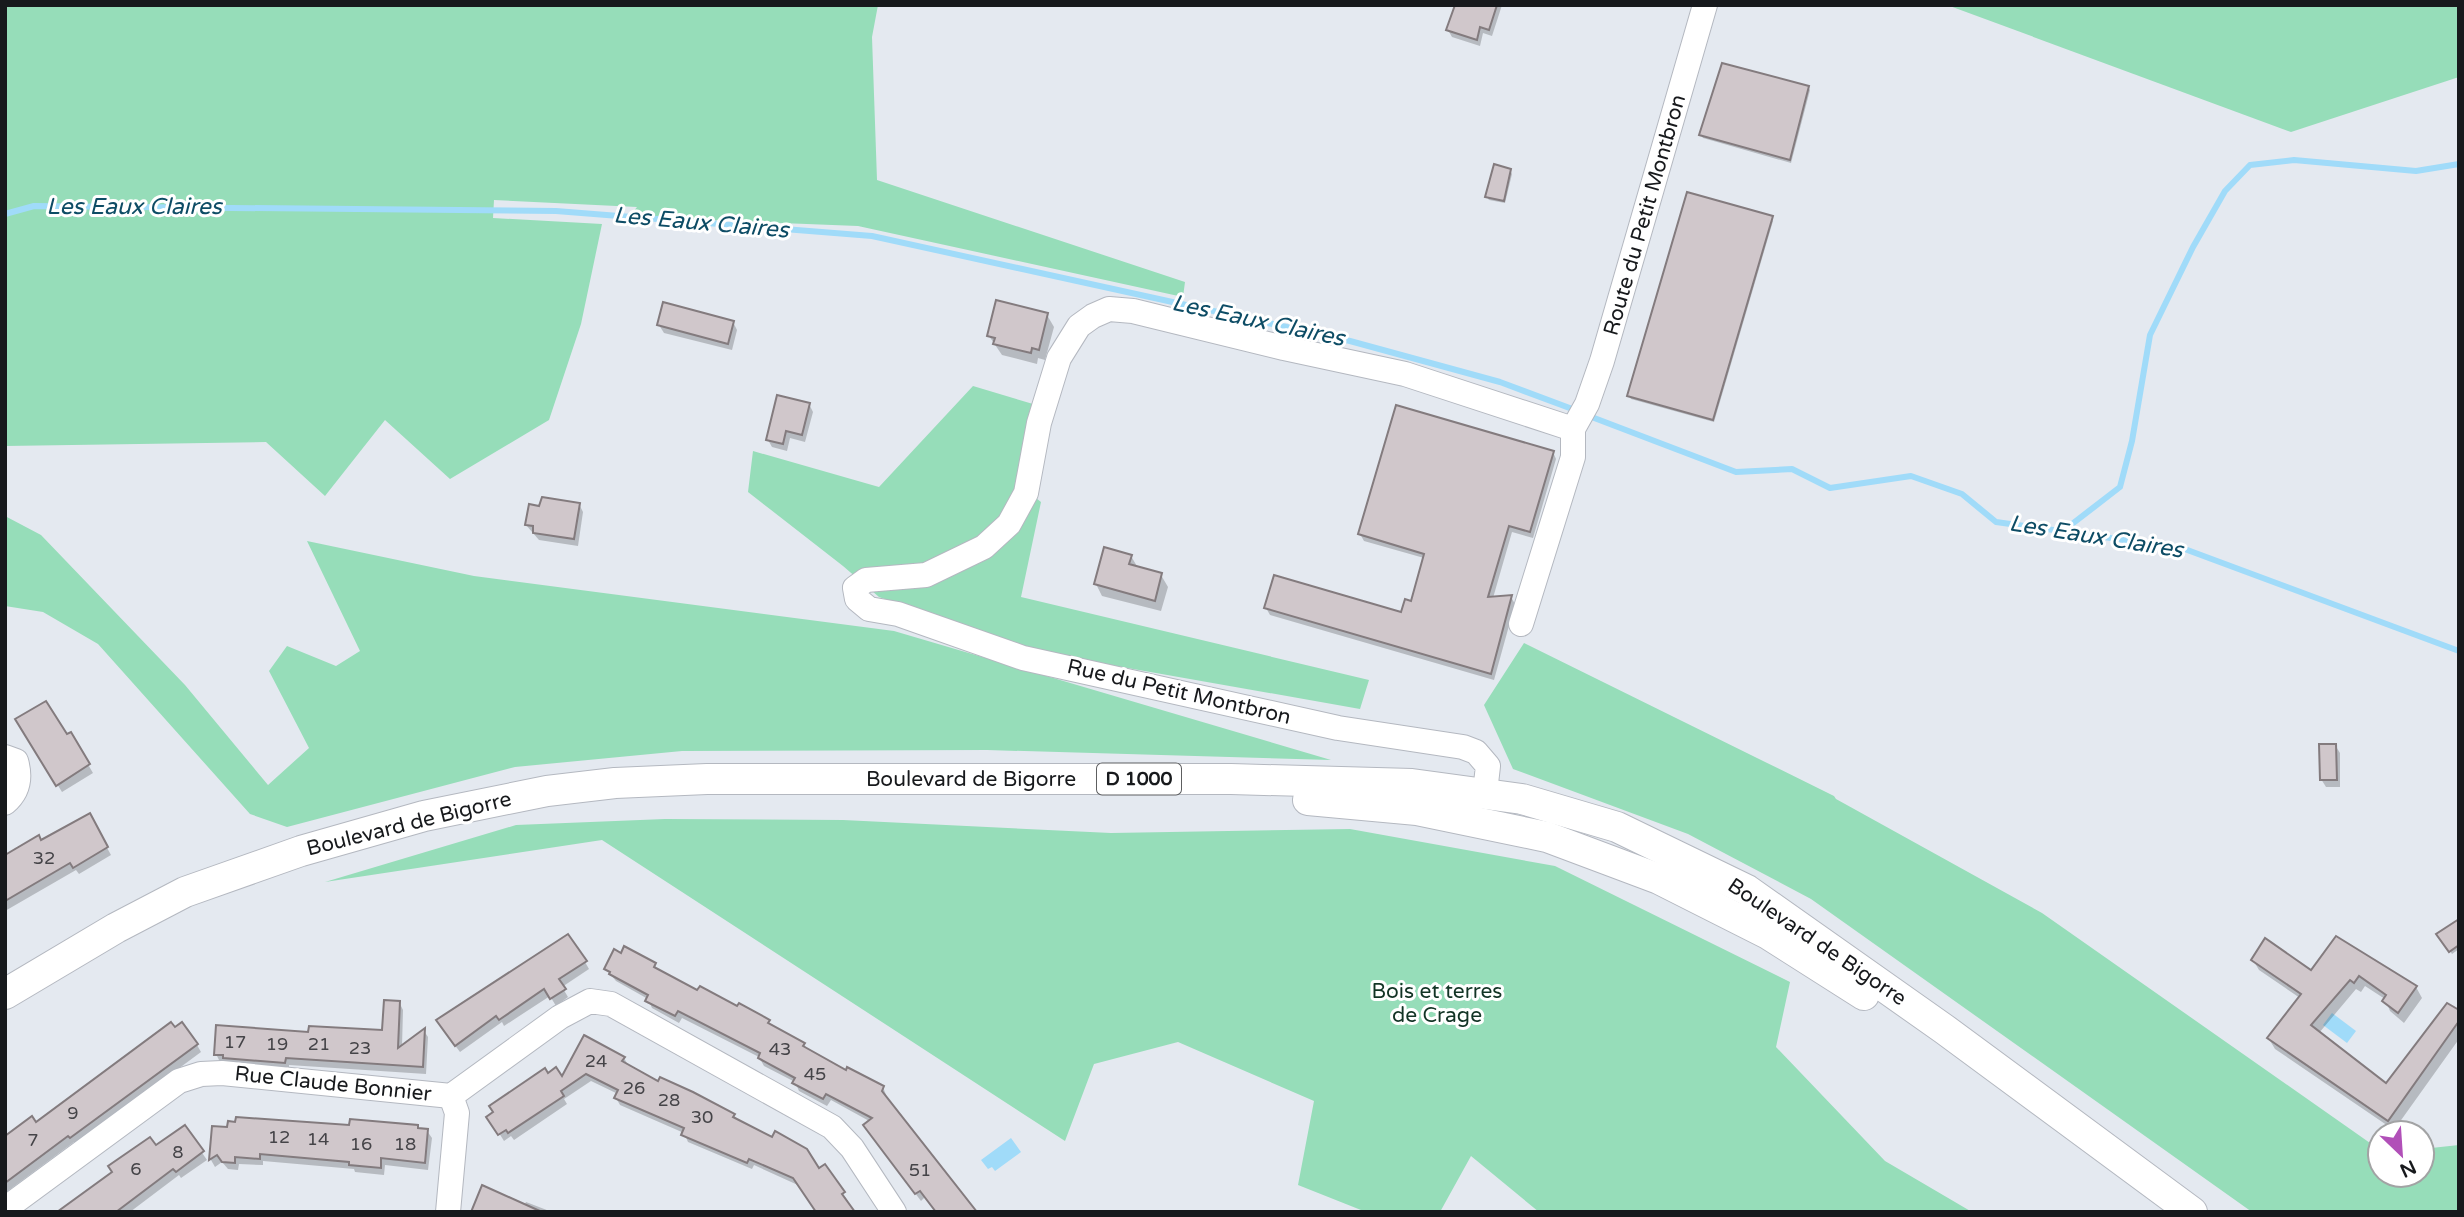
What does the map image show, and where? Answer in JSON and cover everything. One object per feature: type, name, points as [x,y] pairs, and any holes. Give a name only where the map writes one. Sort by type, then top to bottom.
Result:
[{"type":"main road","name":"Boulevard de Bigorre","points":[[5,994],[116,928],[185,892],[326,844],[424,816],[547,791],[615,783],[707,779],[961,778],[1412,783],[1522,799],[1617,827],[1747,890],[1944,1029],[2192,1212]]},
{"type":"main road","name":"Boulevard de Bigorre","points":[[5,1009],[130,936],[208,899],[294,870],[421,833],[539,806],[684,796],[943,794],[1215,796],[1336,802],[1417,810],[1547,837],[1659,879],[1768,934],[1852,987],[2162,1212]]},
{"type":"street","name":"Route du Petit Montbron","points":[[1521,624],[1573,457],[1579,419],[1602,361],[1705,5]]},
{"type":"street","name":"Rue du Petit Montbron","points":[[1485,792],[1488,766],[1476,752],[1463,747],[1338,728],[1023,658],[898,614],[869,609],[857,599],[855,588],[866,580],[926,575],[984,547],[1009,524],[1026,493],[1039,423],[1059,358],[1079,326],[1109,309],[1133,311],[1284,348],[1338,358],[1405,374],[1485,398],[1579,419]]},
{"type":"street","points":[[5,757],[16,761],[19,784],[14,796],[5,803]]},
{"type":"street","name":"Rue Claude Bonnier","points":[[5,1209],[179,1082],[201,1074],[222,1073],[451,1096],[560,1017],[590,1001],[611,1004],[832,1128],[852,1148],[894,1212]]},
{"type":"street","points":[[448,1212],[457,1113],[451,1096]]},
{"type":"green space","points":[[5,5],[878,5],[872,37],[877,180],[1185,282],[1183,297],[858,226],[629,217],[637,207],[494,200],[493,218],[602,224],[581,324],[549,420],[450,479],[385,420],[325,496],[266,442],[5,446]]},
{"type":"green space","points":[[1947,5],[2459,5],[2459,77],[2291,132]]},
{"type":"green space","points":[[973,386],[1033,404],[1019,485],[1041,502],[1021,597],[1369,680],[1360,709],[1037,652],[879,597],[748,492],[753,451],[879,487]]},
{"type":"green space","points":[[5,516],[41,535],[185,685],[268,785],[309,748],[269,671],[287,646],[336,666],[360,651],[307,541],[474,576],[894,631],[1331,760],[987,750],[682,751],[515,767],[287,827],[250,814],[98,644],[43,612],[5,606]]},
{"type":"green space","points":[[1524,643],[1834,796],[2042,913],[2366,1140],[2366,1189],[2436,1189],[2436,1147],[2459,1145],[2459,1212],[2252,1212],[1811,899],[1688,834],[1513,769],[1484,705]]},
{"type":"green space","name":"Bois et terres de Crage","points":[[665,819],[843,820],[1111,833],[1350,829],[1555,866],[1790,982],[1776,1047],[1885,1161],[1972,1212],[1539,1212],[1471,1156],[1440,1212],[1366,1212],[1298,1185],[1314,1101],[1178,1042],[1094,1064],[1065,1141],[602,840],[325,882],[516,825]]},
{"type":"water","points":[[2332,1013],[2356,1031],[2347,1043],[2323,1025]]},
{"type":"water","points":[[1011,1138],[1021,1152],[995,1171],[992,1167],[988,1169],[981,1160]]},
{"type":"building","points":[[1455,5],[1497,5],[1489,30],[1480,27],[1477,40],[1446,30]]},
{"type":"building","points":[[1722,63],[1809,86],[1790,160],[1699,135]]},
{"type":"building","points":[[1494,164],[1511,169],[1504,201],[1485,197]]},
{"type":"building","points":[[1687,192],[1773,216],[1713,420],[1627,396]]},
{"type":"building","points":[[996,300],[1048,313],[1039,350],[1032,348],[1031,353],[993,344],[995,338],[987,336]]},
{"type":"building","points":[[663,302],[734,321],[728,344],[657,325]]},
{"type":"building","points":[[777,395],[810,403],[802,435],[786,431],[783,444],[766,440]]},
{"type":"building","points":[[1396,405],[1554,451],[1530,532],[1509,526],[1488,597],[1512,595],[1491,674],[1264,608],[1274,575],[1401,612],[1405,599],[1411,601],[1424,554],[1358,534]]},
{"type":"building","points":[[542,497],[580,503],[574,539],[533,533],[533,526],[525,525],[529,504],[539,506]]},
{"type":"building","points":[[1104,547],[1132,555],[1129,564],[1162,573],[1155,601],[1094,584]]},
{"type":"building","points":[[46,701],[67,734],[71,732],[90,764],[56,786],[15,719]]},
{"type":"building","points":[[2319,744],[2336,744],[2337,780],[2320,780]]},
{"type":"building","points":[[90,813],[108,847],[73,868],[70,863],[5,901],[5,855],[39,835],[41,840]]},
{"type":"building","points":[[2459,919],[2459,945],[2449,952],[2436,934]]},
{"type":"building","points":[[568,934],[587,961],[559,979],[566,989],[550,999],[544,989],[499,1020],[496,1016],[455,1046],[436,1020]]},
{"type":"building","points":[[2336,936],[2417,986],[2398,1013],[2382,1001],[2386,995],[2359,976],[2354,983],[2350,980],[2311,1025],[2386,1083],[2447,1003],[2459,1010],[2459,1021],[2389,1119],[2385,1119],[2267,1038],[2301,994],[2251,960],[2265,938],[2311,970]]},
{"type":"building","points":[[624,946],[656,963],[654,967],[697,990],[700,986],[737,1006],[739,1003],[805,1043],[803,1046],[846,1070],[847,1067],[884,1086],[882,1091],[977,1212],[936,1212],[920,1191],[915,1194],[863,1125],[872,1118],[826,1094],[823,1099],[792,1083],[795,1078],[758,1058],[760,1053],[678,1011],[675,1016],[645,1001],[648,995],[609,974],[610,972],[604,969],[614,949],[621,953]]},
{"type":"building","points":[[384,1000],[400,1001],[398,1048],[425,1028],[423,1067],[286,1058],[285,1063],[214,1055],[216,1025],[308,1032],[309,1026],[382,1030]]},
{"type":"building","points":[[171,1022],[175,1027],[182,1022],[198,1044],[5,1183],[5,1136],[32,1116],[36,1122]]},
{"type":"building","points":[[584,1035],[625,1057],[622,1061],[658,1081],[660,1077],[693,1092],[772,1137],[775,1131],[807,1149],[819,1168],[825,1164],[845,1192],[842,1194],[855,1212],[816,1212],[793,1178],[749,1159],[747,1163],[681,1135],[684,1128],[614,1098],[618,1090],[586,1074],[561,1091],[564,1096],[508,1133],[506,1130],[498,1135],[486,1117],[493,1112],[489,1106],[545,1068],[548,1073],[556,1067],[562,1076]]},
{"type":"building","points":[[236,1117],[349,1125],[350,1119],[418,1125],[418,1128],[428,1129],[425,1163],[381,1158],[381,1168],[349,1165],[349,1162],[260,1154],[260,1159],[235,1157],[235,1163],[222,1162],[217,1155],[209,1160],[212,1126],[227,1127],[228,1121],[235,1122]]},
{"type":"building","points":[[185,1125],[204,1151],[176,1172],[173,1169],[116,1212],[57,1212],[112,1172],[108,1166],[150,1137],[156,1145]]},
{"type":"building","points":[[482,1185],[542,1212],[471,1212]]},
{"type":"waterway","points":[[2063,531],[2120,487],[2132,441],[2150,335],[2193,247],[2225,191],[2250,165],[2294,160],[2416,171],[2459,164]]},
{"type":"waterway","name":"Les Eaux Claires","points":[[5,214],[34,206],[556,211],[872,236],[1350,341],[1500,382],[1575,410]]},
{"type":"waterway","name":"Les Eaux Claires","points":[[1589,416],[1736,472],[1792,469],[1830,488],[1911,476],[1962,494],[1996,522],[2182,548],[2459,651]]}]
